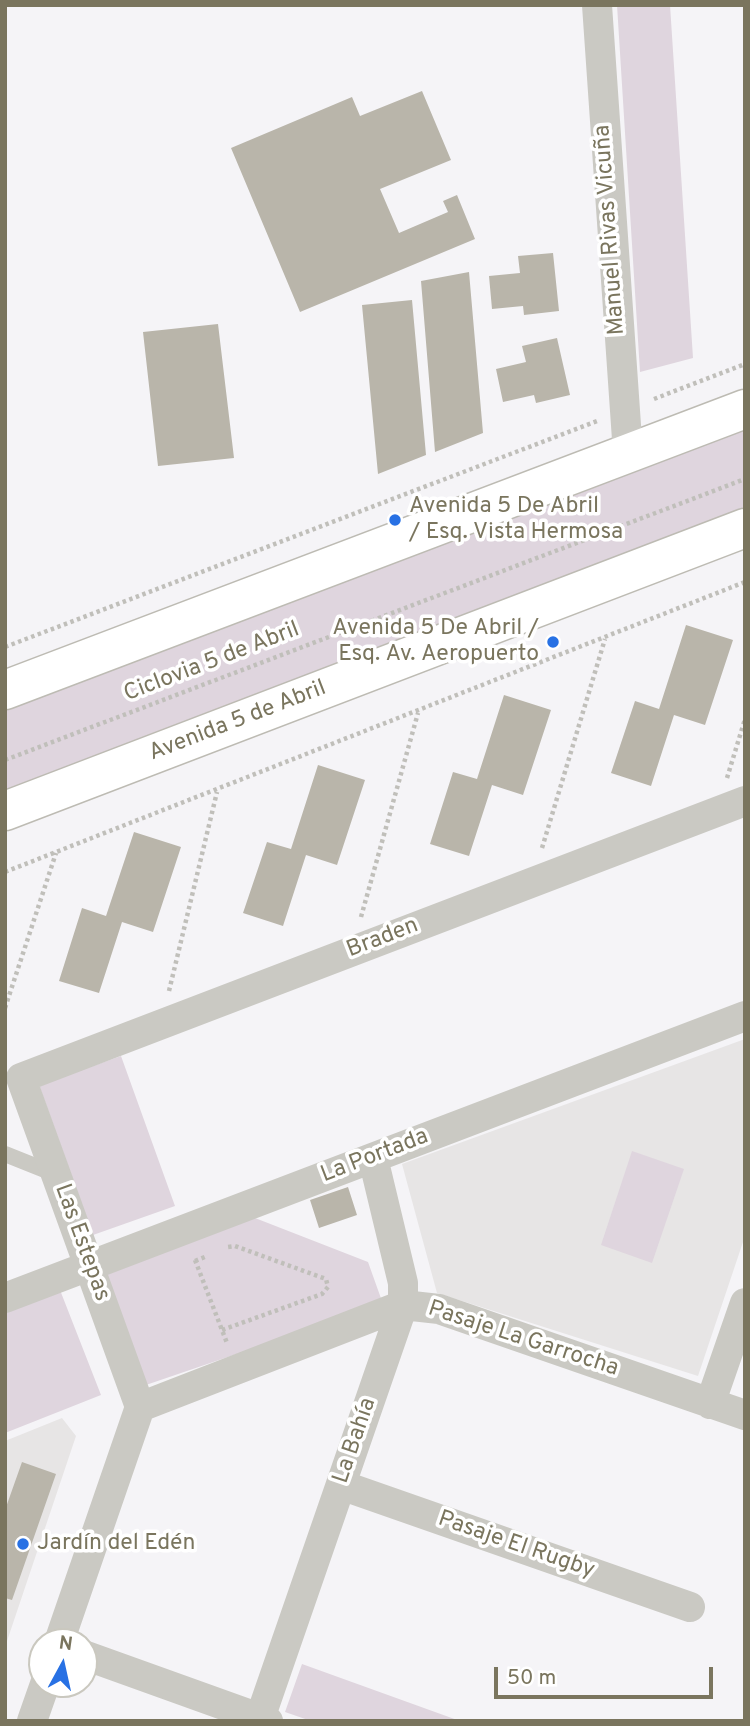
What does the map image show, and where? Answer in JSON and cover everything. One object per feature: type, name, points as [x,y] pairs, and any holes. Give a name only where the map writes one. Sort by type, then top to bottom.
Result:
[{"type":"main road","points":[[5,690],[745,409]]},
{"type":"main road","name":"Avenida 5 de Abril","points":[[5,811],[745,528]]},
{"type":"street","name":"Manuel Rivas Vicuña","points":[[597,5],[628,454]]},
{"type":"street","name":"Braden","points":[[21,1078],[745,801]]},
{"type":"street","name":"La Portada","points":[[5,1298],[745,1016]]},
{"type":"street","name":"Las Estepas","points":[[21,1078],[141,1407]]},
{"type":"street","name":"La Bahía","points":[[263,1720],[403,1304],[403,1283],[373,1158]]},
{"type":"street","points":[[710,1404],[745,1303]]},
{"type":"street","name":"Pasaje La Garrocha","points":[[141,1407],[403,1304],[439,1308],[745,1415]]},
{"type":"street","points":[[64,1628],[141,1407]]},
{"type":"street","name":"Pasaje El Rugby","points":[[341,1485],[690,1607]]},
{"type":"street","points":[[98,1660],[263,1720]]},
{"type":"street","points":[[32,1721],[40,1698]]},
{"type":"lane","points":[[5,1154],[56,1174]]},
{"type":"path","points":[[5,648],[745,364]]},
{"type":"path","name":"Ciclovia 5 de Abril","points":[[5,760],[745,479]]},
{"type":"path","points":[[5,872],[745,582]]},
{"type":"path","points":[[532,882],[605,638]]},
{"type":"path","points":[[351,951],[418,712]]},
{"type":"path","points":[[717,812],[745,719]]},
{"type":"path","points":[[161,1024],[217,791]]},
{"type":"path","points":[[5,1009],[56,853]]},
{"type":"path","points":[[183,1230],[237,1369]]},
{"type":"path","points":[[195,1261],[232,1246],[328,1282],[322,1294],[222,1330]]},
{"type":"shaded area","points":[[617,5],[670,5],[693,358],[640,372]]},
{"type":"shaded area","points":[[745,425],[745,517],[5,802],[5,707]]},
{"type":"shaded area","points":[[745,1039],[745,1236],[698,1376],[437,1293],[402,1164]]},
{"type":"shaded area","points":[[121,1056],[175,1206],[93,1235],[39,1085]]},
{"type":"shaded area","points":[[632,1151],[684,1169],[652,1263],[601,1245]]},
{"type":"shaded area","points":[[255,1218],[368,1262],[383,1304],[143,1386],[103,1270]]},
{"type":"shaded area","points":[[60,1290],[101,1395],[5,1433],[5,1311]]},
{"type":"shaded area","name":"Jardín del Edén","points":[[62,1418],[76,1436],[5,1647],[5,1441]]},
{"type":"shaded area","points":[[302,1664],[460,1721],[311,1721],[285,1712]]},
{"type":"building","points":[[422,91],[451,160],[380,189],[399,233],[448,212],[443,201],[457,195],[475,239],[300,312],[231,148],[352,97],[360,116]]},
{"type":"building","points":[[553,253],[559,311],[524,315],[523,306],[492,309],[489,276],[520,273],[518,256]]},
{"type":"building","points":[[469,272],[483,433],[435,452],[421,281]]},
{"type":"building","points":[[412,300],[426,455],[378,474],[362,305]]},
{"type":"building","points":[[218,324],[234,458],[158,466],[143,332]]},
{"type":"building","points":[[557,338],[570,395],[536,403],[534,395],[503,402],[496,369],[526,362],[522,346]]},
{"type":"building","points":[[686,625],[733,640],[705,725],[674,715],[651,786],[611,773],[635,701],[659,709]]},
{"type":"building","points":[[504,695],[551,710],[523,795],[492,785],[469,856],[430,844],[453,772],[477,779]]},
{"type":"building","points":[[318,765],[365,780],[337,865],[306,855],[283,926],[243,913],[267,842],[291,849]]},
{"type":"building","points":[[134,832],[181,847],[153,932],[122,922],[99,993],[59,981],[82,908],[106,916]]},
{"type":"building","points":[[348,1187],[357,1215],[319,1228],[310,1200]]},
{"type":"building","points":[[22,1462],[56,1474],[12,1600],[5,1598],[5,1510]]},
{"type":"place","name":"Avenida 5 De Abril / Esq. Vista Hermosa","points":[[395,520]]},
{"type":"place","name":"Avenida 5 De Abril / Esq. Av. Aeropuerto","points":[[553,642]]},
{"type":"place","name":"Jardín del Edén","points":[[23,1544]]}]
